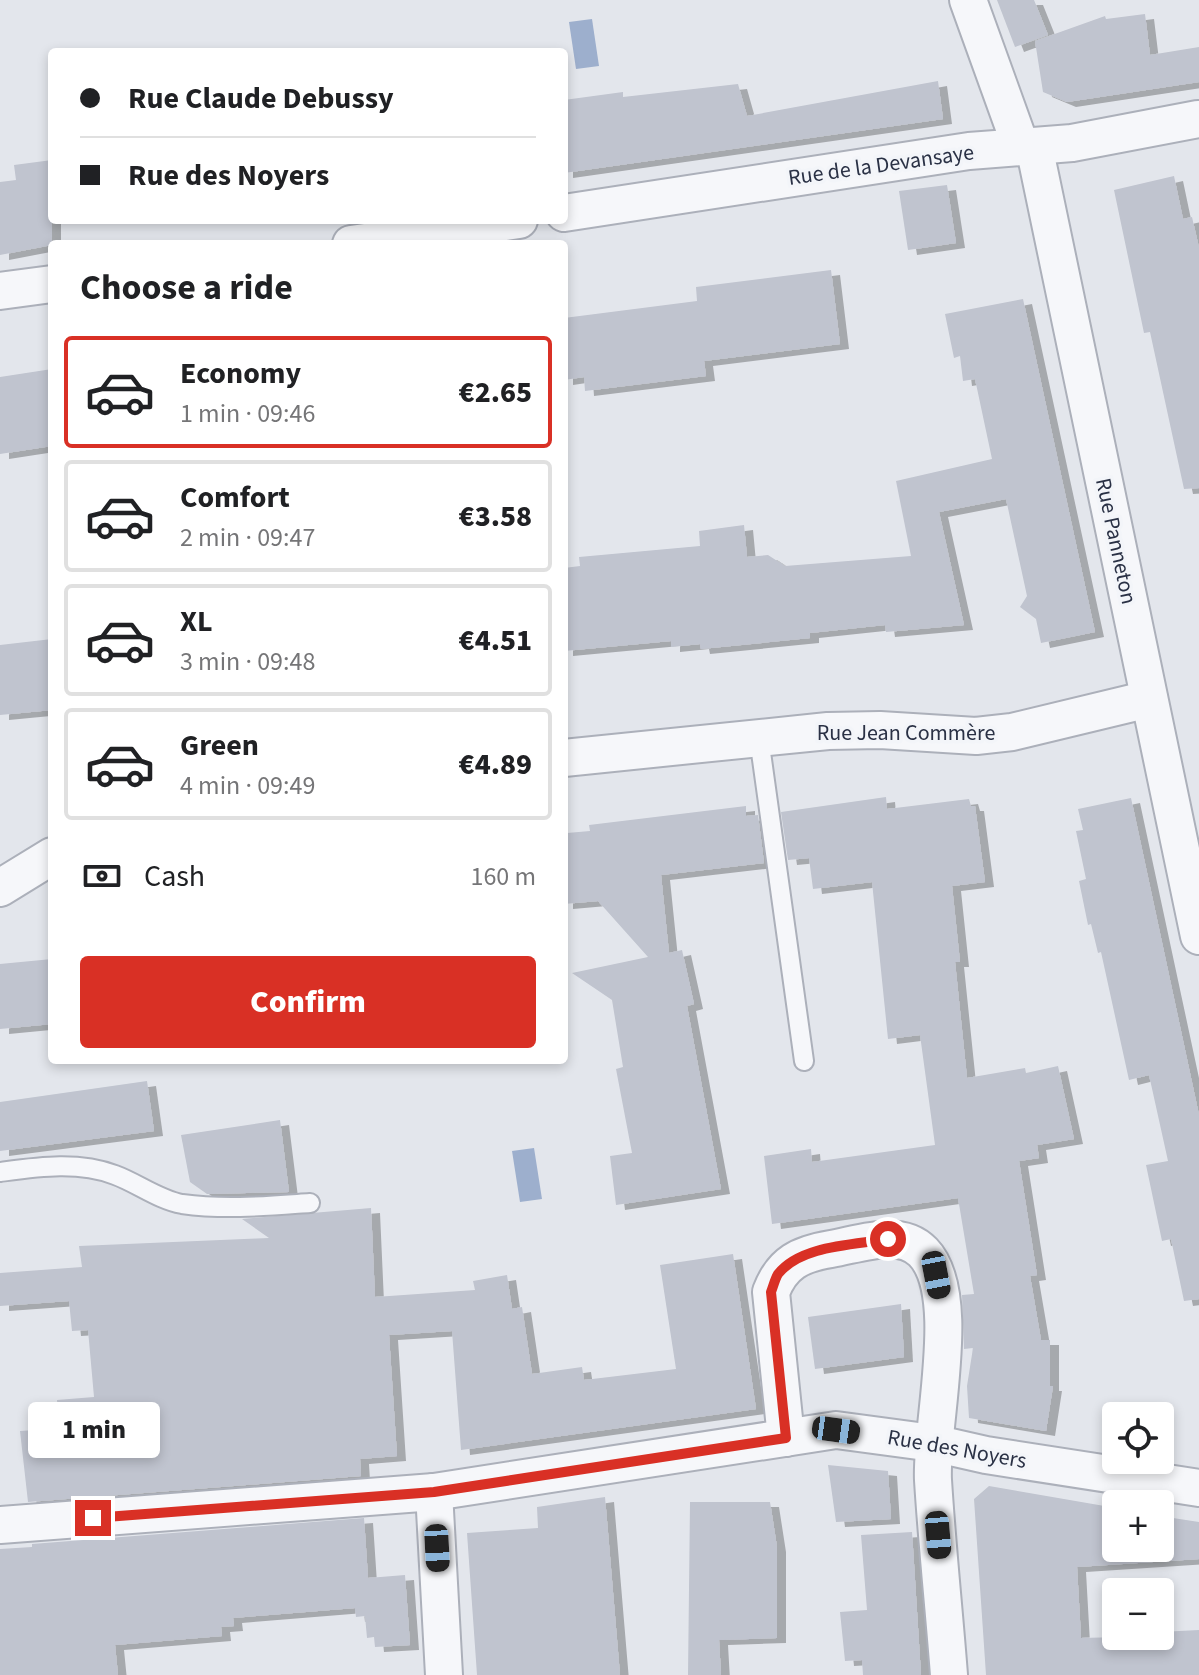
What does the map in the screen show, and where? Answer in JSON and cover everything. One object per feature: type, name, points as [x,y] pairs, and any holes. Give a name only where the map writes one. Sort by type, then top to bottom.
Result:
[{"type":"street","name":"Rue Panneton","points":[[968,0],[1028,146],[1199,936]]},
{"type":"street","name":"Rue de la Devansaye","points":[[568,212],[969,151],[1072,143],[1198,119]]},
{"type":"street","points":[[379,240],[491,224]]},
{"type":"street","points":[[0,291],[48,285]]},
{"type":"street","name":"Rue Jean Commère","points":[[568,758],[828,731],[880,730],[976,736],[1012,732],[1149,699]]},
{"type":"street","points":[[0,888],[48,858]]},
{"type":"street","points":[[786,1438],[771,1292],[777,1275],[794,1261],[819,1251],[888,1239],[910,1241],[926,1254],[936,1275],[941,1302],[943,1361],[933,1443],[949,1675]]},
{"type":"street","name":"Rue des Noyers","points":[[0,1525],[434,1492],[836,1430],[933,1443],[986,1455],[1199,1488]]},
{"type":"street","points":[[434,1492],[444,1675]]},
{"type":"lane","points":[[759,738],[804,1061]]},
{"type":"lane","points":[[0,1172],[34,1167],[84,1166],[114,1174],[178,1203],[239,1208],[310,1203]]},
{"type":"water","points":[[592,19],[599,66],[576,69],[569,22]]},
{"type":"water","points":[[534,1148],[542,1199],[520,1202],[512,1151]]},
{"type":"building","points":[[997,0],[1034,0],[1048,35],[1015,47]]},
{"type":"building","points":[[1145,14],[1150,55],[1199,47],[1199,82],[1067,102],[1043,92],[1035,41],[1105,16],[1106,19]]},
{"type":"building","points":[[938,81],[943,119],[568,172],[568,99],[623,92],[623,97],[738,84],[747,116]]},
{"type":"building","points":[[48,161],[48,224],[52,224],[52,240],[48,240],[48,246],[0,255],[0,182],[16,180],[14,165]]},
{"type":"building","points":[[1174,176],[1183,219],[1192,217],[1199,248],[1199,488],[1184,489],[1150,332],[1144,333],[1114,190]]},
{"type":"building","points":[[947,185],[956,243],[908,250],[899,191]]},
{"type":"building","points":[[831,270],[840,344],[704,361],[706,376],[585,391],[584,377],[568,379],[568,317],[697,301],[696,287]]},
{"type":"building","points":[[1023,299],[1095,632],[1041,643],[1036,619],[1020,607],[1027,596],[1006,499],[939,512],[964,625],[886,632],[885,625],[810,633],[810,638],[701,649],[700,644],[671,647],[671,641],[568,651],[568,568],[580,566],[579,557],[700,546],[699,531],[744,525],[747,557],[768,555],[785,566],[911,556],[896,481],[992,459],[975,379],[963,381],[960,356],[954,358],[945,314]]},
{"type":"building","points":[[48,370],[48,447],[0,454],[0,377]]},
{"type":"building","points":[[48,639],[48,710],[0,715],[0,645]]},
{"type":"building","points":[[886,797],[887,809],[969,799],[971,806],[975,806],[985,882],[952,886],[960,962],[955,962],[967,1078],[1025,1068],[1026,1073],[1058,1066],[1074,1139],[1037,1145],[1039,1158],[1019,1161],[1037,1275],[1030,1276],[1041,1340],[1050,1340],[1050,1386],[1053,1386],[1046,1431],[969,1418],[967,1386],[973,1348],[964,1349],[962,1295],[974,1294],[958,1198],[772,1224],[764,1156],[811,1149],[812,1162],[935,1145],[920,1035],[888,1039],[872,882],[813,889],[809,858],[788,860],[781,812]]},
{"type":"building","points":[[1131,798],[1199,1115],[1199,1299],[1184,1301],[1171,1239],[1162,1241],[1146,1165],[1168,1161],[1149,1075],[1129,1080],[1101,952],[1098,953],[1091,924],[1088,925],[1079,881],[1086,879],[1076,831],[1083,830],[1078,809]]},
{"type":"building","points":[[746,806],[746,816],[758,815],[764,863],[661,875],[669,953],[682,950],[694,1004],[687,1006],[721,1189],[616,1205],[610,1156],[632,1153],[616,1069],[623,1067],[612,1000],[572,973],[648,957],[598,901],[568,904],[568,833],[590,831],[589,825]]},
{"type":"building","points":[[48,959],[48,1024],[0,1029],[0,964]]},
{"type":"building","points":[[147,1081],[154,1131],[0,1151],[0,1102]]},
{"type":"building","points":[[280,1120],[289,1192],[207,1194],[190,1182],[181,1135]]},
{"type":"building","points":[[371,1208],[375,1297],[475,1290],[473,1281],[507,1275],[512,1309],[522,1307],[532,1374],[582,1367],[584,1380],[676,1369],[660,1265],[733,1254],[756,1409],[461,1450],[452,1331],[389,1335],[397,1456],[360,1459],[361,1476],[28,1502],[20,1431],[35,1430],[35,1423],[43,1421],[42,1412],[58,1411],[57,1400],[94,1397],[88,1330],[72,1331],[69,1301],[0,1306],[0,1273],[82,1267],[79,1246],[269,1238],[242,1219]]},
{"type":"building","points":[[901,1304],[904,1357],[815,1369],[808,1317]]},
{"type":"building","points":[[828,1465],[888,1471],[891,1519],[836,1522]]},
{"type":"building","points":[[989,1486],[1102,1506],[1102,1562],[1153,1562],[1077,1567],[1081,1638],[1102,1637],[1102,1650],[1174,1650],[1174,1631],[1199,1630],[1199,1675],[986,1675],[974,1499]]},
{"type":"building","points":[[605,1497],[620,1675],[477,1675],[467,1533],[538,1528],[537,1507]]},
{"type":"building","points":[[690,1502],[770,1502],[777,1547],[777,1638],[719,1640],[721,1675],[688,1675]]},
{"type":"building","points":[[364,1518],[368,1578],[405,1575],[410,1645],[375,1647],[374,1637],[367,1638],[365,1616],[356,1617],[355,1608],[233,1618],[234,1626],[221,1627],[222,1636],[115,1645],[118,1675],[0,1675],[0,1549]]},
{"type":"building","points":[[1174,1518],[1199,1522],[1199,1559],[1174,1561]]},
{"type":"building","points":[[912,1532],[921,1675],[863,1675],[862,1660],[845,1661],[840,1612],[867,1610],[861,1535]]},
{"type":"route","points":[[93,1518],[434,1492],[786,1438],[771,1292],[777,1275],[794,1261],[819,1251],[888,1239]]}]
